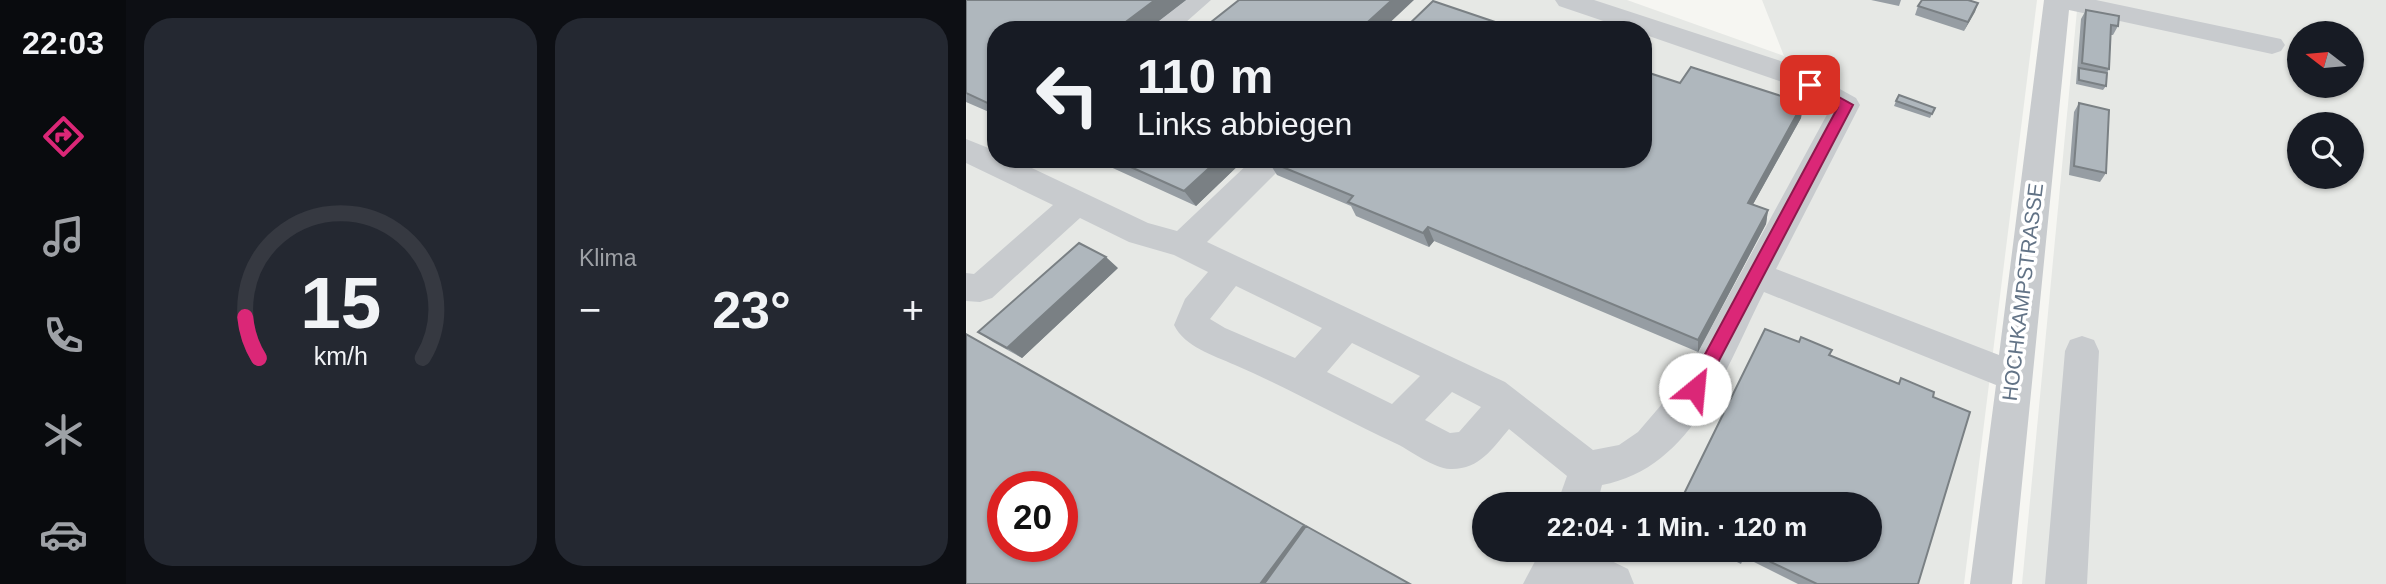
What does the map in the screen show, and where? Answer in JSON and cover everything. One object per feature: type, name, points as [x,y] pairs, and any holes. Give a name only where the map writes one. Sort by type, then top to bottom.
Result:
[{"type":"street","points":[[1171,21],[1198,0]]},
{"type":"street","points":[[1569,0],[1631,21]]},
{"type":"street","points":[[2057,0],[2272,45]]},
{"type":"street","name":"HOCHKAMPSTRASSE","points":[[1991,584],[2057,0]]},
{"type":"street","points":[[1006,168],[1140,233],[1183,246],[1492,394],[1507,405],[1582,487],[1656,441],[1683,412],[1846,105],[1792,75],[1652,28]]},
{"type":"street","points":[[1183,246],[1263,168]]},
{"type":"street","points":[[1231,269],[1197,309],[1191,325],[1213,339],[1301,377],[1448,451],[1468,449],[1507,405]]},
{"type":"street","points":[[1756,275],[2013,376]]},
{"type":"street","points":[[1301,377],[1347,324]]},
{"type":"street","points":[[2066,584],[2082,351]]},
{"type":"street","points":[[1395,426],[1447,373]]},
{"type":"street","points":[[1555,563],[1613,584]]},
{"type":"lane","points":[[966,287],[980,288],[1076,204]]},
{"type":"shaded area","points":[[966,0],[1627,0],[1784,56],[1762,0],[2037,0],[1964,584],[966,584]]},
{"type":"shaded area","points":[[2078,0],[2386,0],[2386,584],[2022,584]]},
{"type":"building","points":[[966,0],[1155,0],[1127,21],[987,21],[987,103],[966,93]]},
{"type":"building","points":[[1239,0],[1392,0],[1369,21],[1212,21]]},
{"type":"building","points":[[1922,0],[1968,0],[1978,3],[1968,22],[1918,6]]},
{"type":"building","points":[[1433,1],[1492,21],[1412,21]]},
{"type":"building","points":[[2086,10],[2119,16],[2118,26],[2111,25],[2109,69],[2082,63]]},
{"type":"building","points":[[1691,67],[1803,103],[1748,203],[1768,210],[1698,340],[1428,227],[1423,233],[1348,202],[1353,196],[1285,168],[1652,168],[1652,74],[1680,83]]},
{"type":"building","points":[[2079,68],[2107,73],[2106,86],[2079,80]]},
{"type":"building","points":[[1899,95],[1935,108],[1932,114],[1896,101]]},
{"type":"building","points":[[2079,103],[2109,110],[2106,173],[2074,166]]},
{"type":"building","points":[[1133,168],[1209,168],[1184,191]]},
{"type":"building","points":[[1079,243],[1106,257],[1007,348],[978,332]]},
{"type":"building","points":[[1765,329],[1799,342],[1801,337],[1832,350],[1829,355],[1899,384],[1901,378],[1934,392],[1933,397],[1970,412],[1918,584],[1817,584],[1771,562],[1882,562],[1882,492],[1685,492]]},
{"type":"building","points":[[966,334],[1304,525],[1260,584],[966,584]]},
{"type":"building","points":[[1306,526],[1410,584],[1264,584]]},
{"type":"route","points":[[1695,389],[1846,105],[1810,85]]}]
